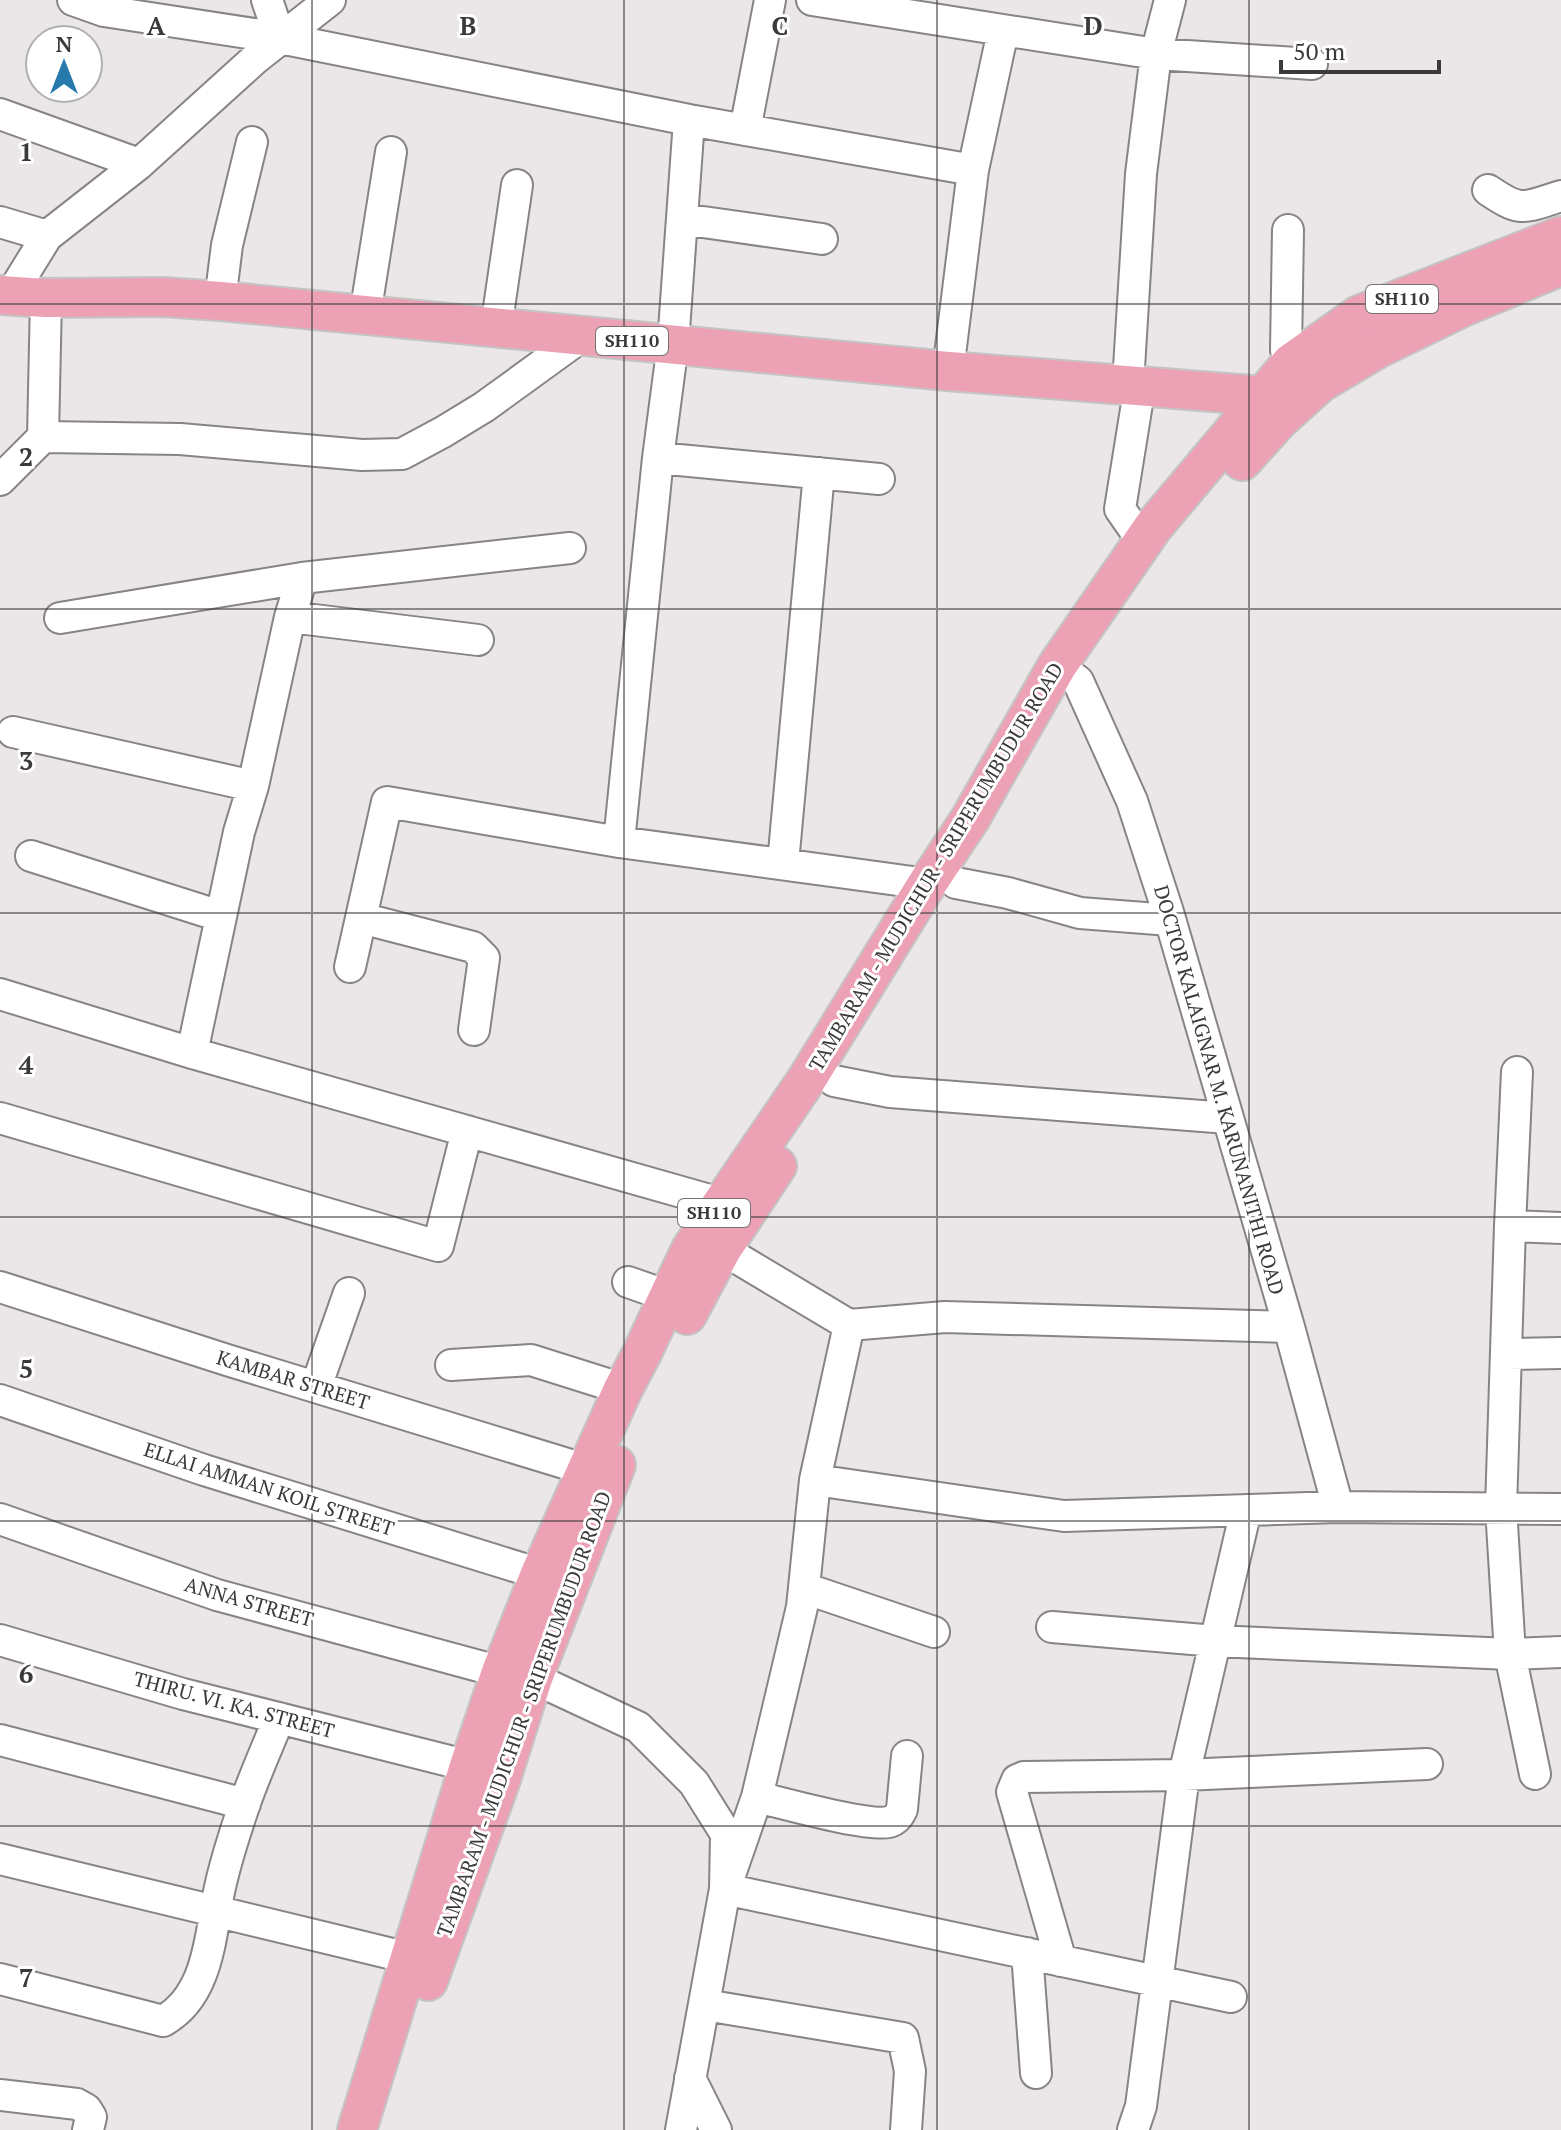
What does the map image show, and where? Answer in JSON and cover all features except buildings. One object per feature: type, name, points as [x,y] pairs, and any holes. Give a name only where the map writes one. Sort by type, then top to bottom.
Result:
[{"type":"main road","name":"TAMBARAM - MUDICHUR - SRIPERUMBUDUR ROAD","points":[[1067,673],[1271,409],[1291,363],[1359,315],[1553,250]]},
{"type":"main road","name":"TAMBARAM - MUDICHUR - SRIPERUMBUDUR ROAD","points":[[357,2130],[469,1766],[517,1675],[610,1479],[662,1360],[722,1249],[834,1081],[941,884],[970,819],[1067,673],[1143,542],[1271,409],[1377,349],[1463,307],[1553,250]]},
{"type":"main road","name":"SH110","points":[[19,296],[163,297],[220,301],[948,371],[1134,385],[1271,409]]},
{"type":"main road","name":"TAMBARAM - MUDICHUR - SRIPERUMBUDUR ROAD","points":[[384,2130],[433,1965],[500,1782],[517,1675],[540,1574],[623,1389],[691,1249],[941,884]]},
{"type":"street","points":[[73,0],[104,11],[280,38],[689,120],[973,170]]},
{"type":"street","points":[[267,0],[280,38]]},
{"type":"street","points":[[43,437],[19,296],[47,236],[139,164],[280,38],[330,0]]},
{"type":"street","points":[[745,130],[770,0]]},
{"type":"street","points":[[812,0],[1156,54],[1312,64]]},
{"type":"street","points":[[1143,542],[1120,509],[1134,385],[1141,174],[1156,54],[1170,0]]},
{"type":"street","points":[[948,371],[973,170],[1003,31]]},
{"type":"street","points":[[0,114],[139,164]]},
{"type":"street","points":[[619,842],[658,458],[673,344],[689,120]]},
{"type":"street","points":[[220,301],[227,245],[252,142]]},
{"type":"street","points":[[365,315],[391,152]]},
{"type":"street","points":[[496,328],[517,185]]},
{"type":"street","points":[[1488,190],[1520,208],[1561,196]]},
{"type":"street","points":[[1520,208],[1553,250]]},
{"type":"street","points":[[682,219],[822,239]]},
{"type":"street","points":[[0,222],[47,236]]},
{"type":"street","points":[[1288,230],[1286,350],[1291,363]]},
{"type":"street","points":[[0,480],[43,437],[180,439],[348,455],[402,454],[484,407],[582,336]]},
{"type":"street","points":[[658,458],[879,479]]},
{"type":"street","points":[[783,863],[819,473]]},
{"type":"street","points":[[60,618],[302,578],[570,548]]},
{"type":"street","points":[[192,1053],[239,832],[253,786],[290,617],[302,578]]},
{"type":"street","points":[[290,617],[478,640]]},
{"type":"street","name":"DOCTOR KALAIGNAR M. KARUNANITHI ROAD","points":[[1067,673],[1132,801],[1289,1327],[1338,1507]]},
{"type":"street","points":[[13,732],[253,786]]},
{"type":"street","points":[[350,967],[387,802],[619,842],[1008,893],[1080,913],[1170,920]]},
{"type":"street","points":[[31,856],[220,916]]},
{"type":"street","points":[[361,918],[473,947],[484,958],[474,1030]]},
{"type":"street","points":[[0,994],[192,1053],[720,1203]]},
{"type":"street","points":[[1517,1072],[1501,1508],[1510,1654],[1535,1774]]},
{"type":"street","points":[[834,1081],[890,1092],[1228,1118]]},
{"type":"street","points":[[0,1118],[438,1246],[444,1210],[467,1131]]},
{"type":"street","points":[[1510,1226],[1561,1228]]},
{"type":"street","points":[[722,1249],[849,1325],[945,1317],[1289,1327]]},
{"type":"street","points":[[628,1282],[668,1296]]},
{"type":"street","name":"KAMBAR STREET","points":[[0,1287],[587,1470]]},
{"type":"street","points":[[316,1387],[349,1293]]},
{"type":"street","points":[[681,2130],[725,1889],[757,1797],[802,1607],[815,1480],[849,1325]]},
{"type":"street","points":[[1506,1354],[1561,1353]]},
{"type":"street","points":[[451,1365],[531,1360],[623,1389]]},
{"type":"street","name":"ELLAI AMMAN KOIL STREET","points":[[0,1400],[204,1470],[540,1574]]},
{"type":"street","points":[[815,1480],[1064,1516],[1338,1507],[1561,1509]]},
{"type":"street","points":[[1133,2130],[1141,2106],[1184,1775],[1246,1510]]},
{"type":"street","name":"ANNA STREET","points":[[0,1519],[217,1595],[517,1675],[638,1727],[694,1783],[726,1834],[725,1889]]},
{"type":"street","points":[[804,1588],[934,1632]]},
{"type":"street","points":[[1052,1627],[1215,1641],[1510,1654],[1561,1652]]},
{"type":"street","name":"THIRU. VI. KA. STREET","points":[[0,1640],[183,1694],[469,1766]]},
{"type":"street","points":[[0,1979],[163,2021],[179,2012],[193,1992],[215,1929],[216,1910],[245,1804],[279,1718]]},
{"type":"street","points":[[0,1740],[245,1804]]},
{"type":"street","points":[[757,1797],[869,1821],[892,1821],[902,1809],[907,1756]]},
{"type":"street","points":[[1061,1961],[1012,1792],[1017,1780],[1024,1777],[1184,1775],[1427,1764]]},
{"type":"street","points":[[0,1859],[409,1958]]},
{"type":"street","points":[[725,1889],[1231,1997]]},
{"type":"street","points":[[1027,1953],[1036,2073]]},
{"type":"street","points":[[705,2005],[903,2038],[910,2071],[906,2130]]},
{"type":"street","points":[[690,2078],[716,2130]]},
{"type":"street","points":[[0,2095],[77,2104],[86,2109],[91,2117],[88,2130]]}]
